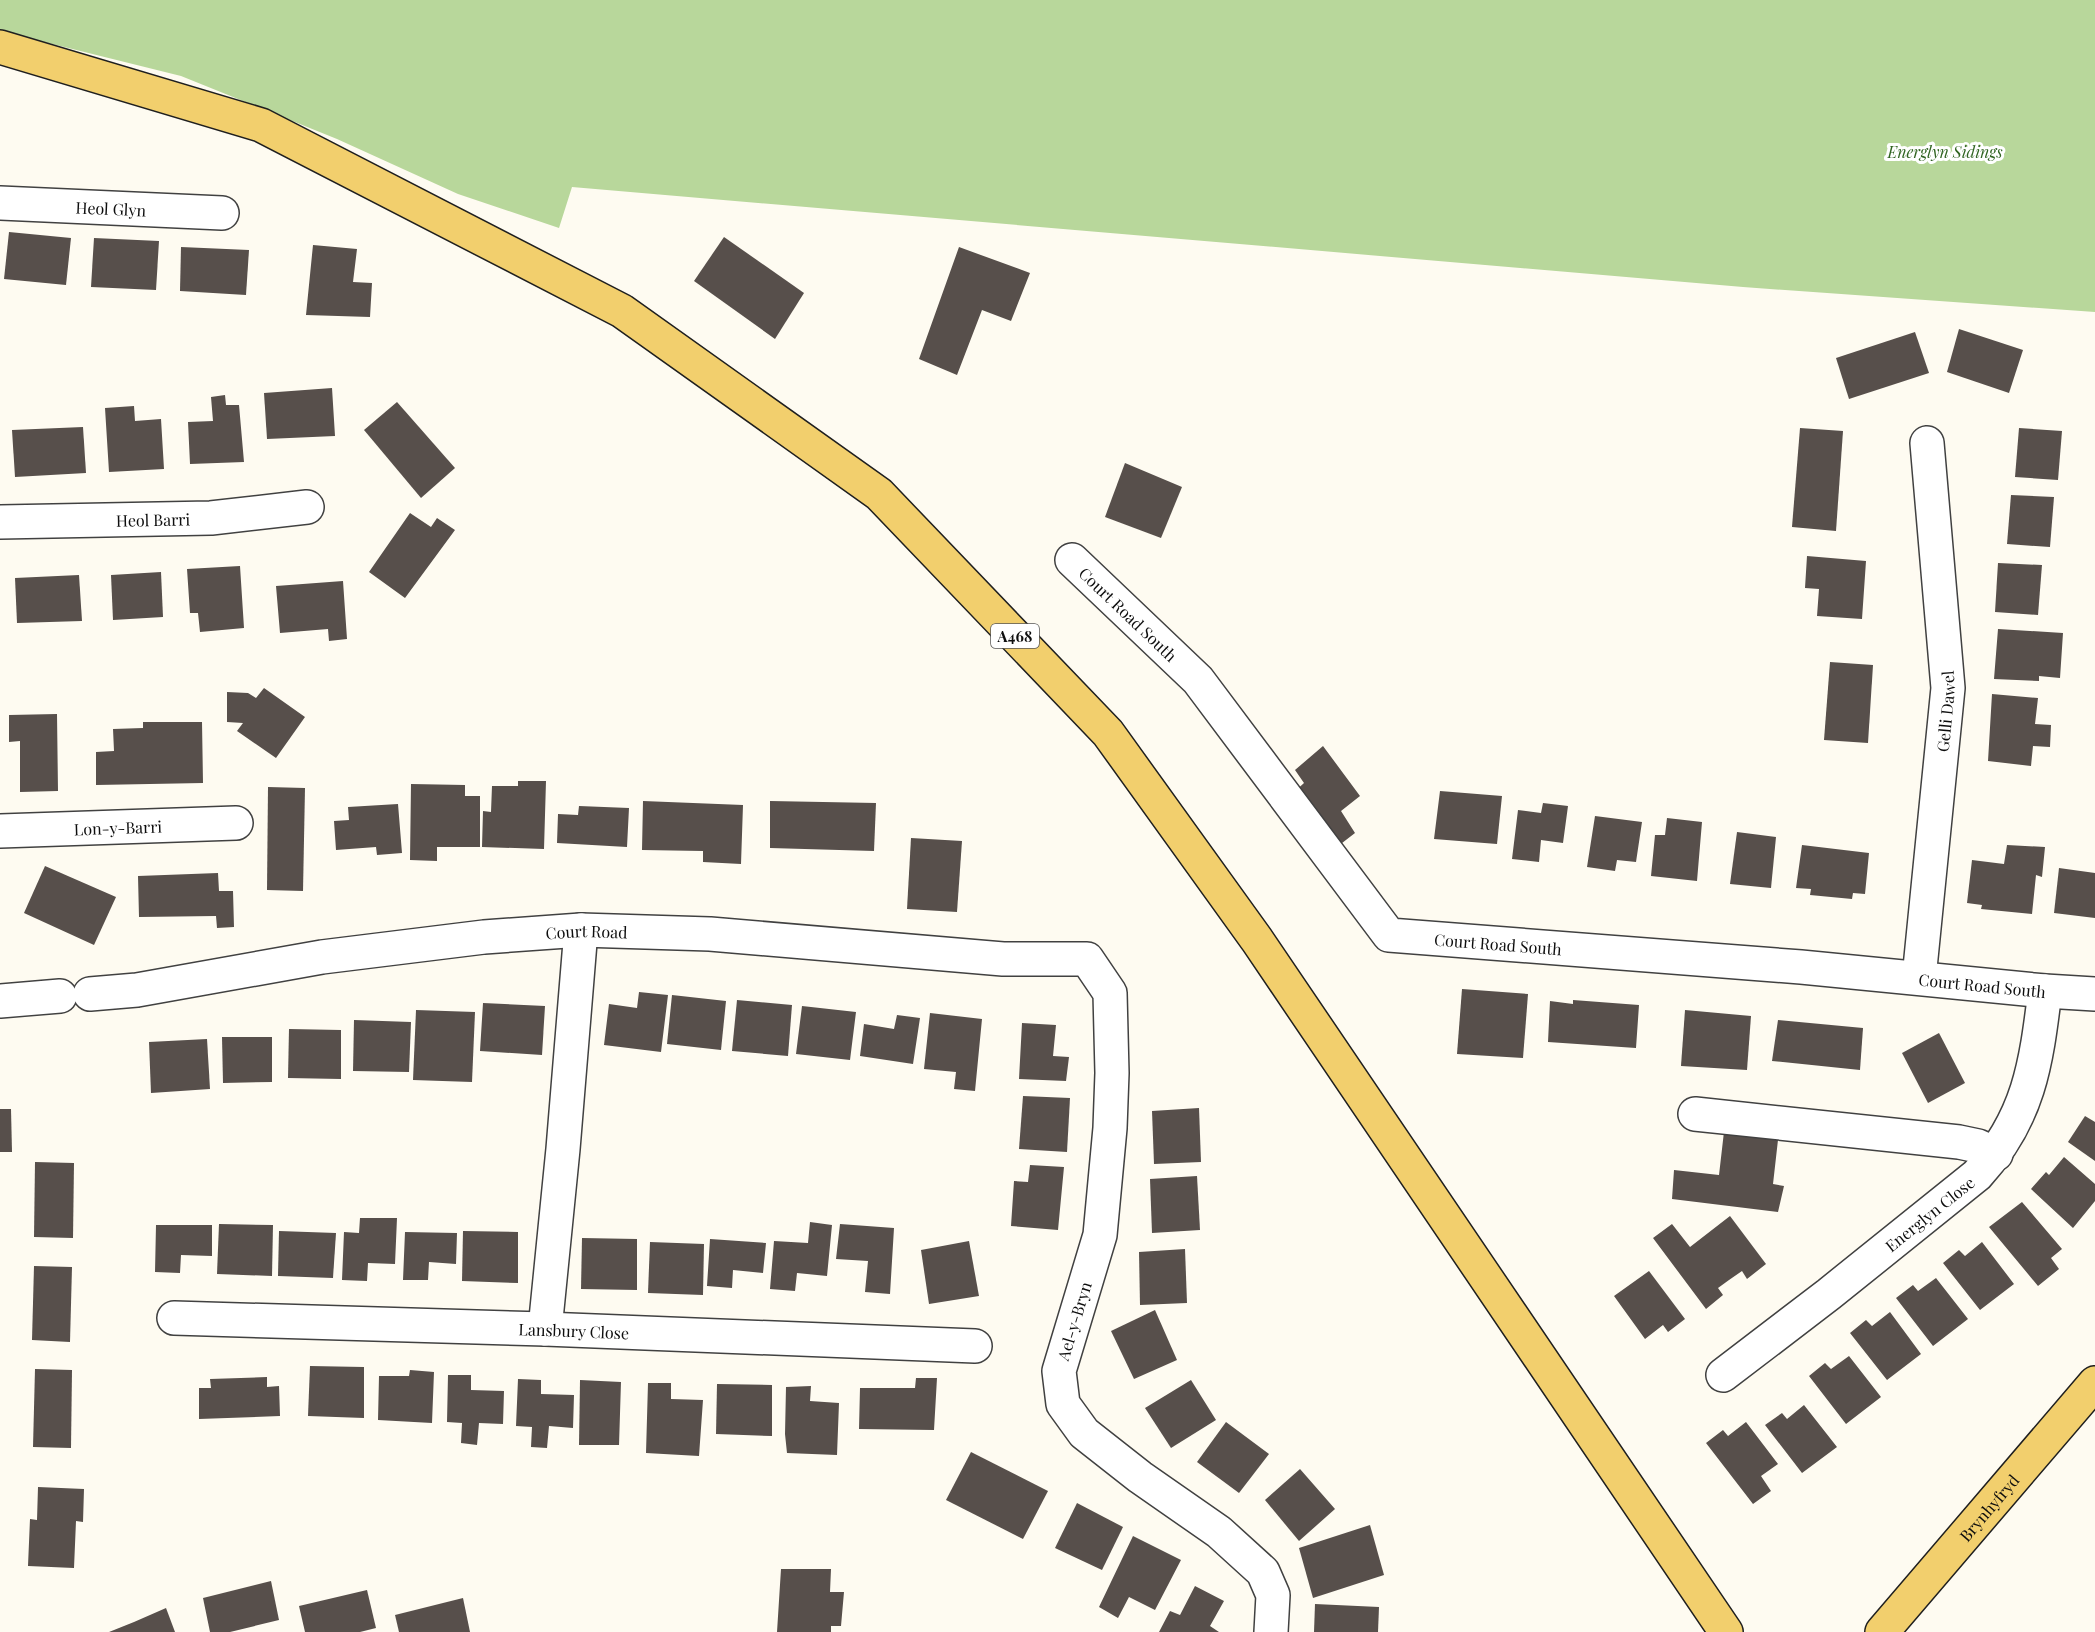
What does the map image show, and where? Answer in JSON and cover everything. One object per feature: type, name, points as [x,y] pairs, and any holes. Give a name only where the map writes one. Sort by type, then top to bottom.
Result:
[{"type":"main road","name":"A468","points":[[0,47],[261,125],[622,311],[879,494],[1108,733],[1257,940],[1726,1632]]},
{"type":"main road","name":"Brynhyfryd","points":[[1882,1632],[2095,1383]]},
{"type":"street","name":"Heol Glyn","points":[[0,203],[222,213]]},
{"type":"street","name":"Gelli Dawel","points":[[1919,978],[1948,687],[1927,443]]},
{"type":"street","name":"Heol Barri","points":[[0,522],[211,518],[307,507]]},
{"type":"street","name":"Court Road South","points":[[1072,560],[1198,680],[1389,935],[1601,950],[2095,994]]},
{"type":"street","name":"Lon-y-Barri","points":[[0,831],[236,823]]},
{"type":"street","name":"Court Road","points":[[0,1001],[137,990],[322,957],[484,937],[581,930],[710,934],[1003,958],[1088,959]]},
{"type":"street","points":[[545,1329],[581,930]]},
{"type":"street","name":"Ael-y-Bryn","points":[[1088,959],[1110,993],[1112,1073],[1110,1128],[1100,1235],[1059,1371],[1063,1404],[1084,1433],[1140,1477],[1219,1532],[1263,1572],[1273,1596],[1271,1632]]},
{"type":"street","name":"Energlyn Close","points":[[1723,1375],[1829,1294],[1977,1175],[1996,1155],[2010,1132],[2029,1088],[2039,1044],[2045,991]]},
{"type":"street","points":[[1695,1114],[1959,1142],[1978,1146],[1996,1155]]},
{"type":"street","name":"Lansbury Close","points":[[174,1318],[545,1329],[975,1346]]},
{"type":"green space","name":"Energlyn Sidings","points":[[0,0],[2095,0],[2095,312],[1743,287],[572,187],[559,228],[458,194],[337,139],[181,76],[0,31]]},
{"type":"building","points":[[9,232],[71,238],[66,285],[4,279]]},
{"type":"building","points":[[724,237],[804,293],[775,339],[694,281]]},
{"type":"building","points":[[94,238],[159,241],[156,290],[91,287]]},
{"type":"building","points":[[313,245],[357,249],[353,282],[372,283],[370,317],[306,315]]},
{"type":"building","points":[[181,247],[249,250],[246,295],[180,291]]},
{"type":"building","points":[[959,247],[1030,273],[1011,321],[982,310],[957,375],[919,359]]},
{"type":"building","points":[[1959,329],[2023,350],[2009,393],[1947,372]]},
{"type":"building","points":[[1915,332],[1929,373],[1849,399],[1836,358]]},
{"type":"building","points":[[332,388],[335,436],[267,439],[264,393]]},
{"type":"building","points":[[225,395],[226,405],[239,405],[244,462],[190,464],[188,422],[213,421],[211,397]]},
{"type":"building","points":[[397,402],[455,468],[421,498],[364,430]]},
{"type":"building","points":[[134,406],[135,421],[161,419],[164,469],[109,472],[105,408]]},
{"type":"building","points":[[83,427],[86,473],[15,477],[12,430]]},
{"type":"building","points":[[1800,428],[1843,431],[1836,531],[1792,527]]},
{"type":"building","points":[[2019,428],[2062,431],[2058,480],[2015,477]]},
{"type":"building","points":[[1125,463],[1182,487],[1161,538],[1105,517]]},
{"type":"building","points":[[2011,495],[2054,497],[2050,547],[2007,544]]},
{"type":"building","points":[[410,513],[431,527],[437,518],[455,530],[405,598],[369,572]]},
{"type":"building","points":[[1807,556],[1866,561],[1862,619],[1817,616],[1819,589],[1805,588]]},
{"type":"building","points":[[1998,563],[2042,565],[2038,615],[1995,612]]},
{"type":"building","points":[[240,566],[244,628],[200,632],[198,613],[190,613],[187,569]]},
{"type":"building","points":[[161,572],[163,617],[113,620],[111,575]]},
{"type":"building","points":[[79,575],[82,621],[17,623],[15,578]]},
{"type":"building","points":[[343,581],[347,639],[329,641],[328,629],[280,633],[276,586]]},
{"type":"building","points":[[1998,629],[2063,633],[2060,678],[2039,676],[2039,681],[1994,679]]},
{"type":"building","points":[[1830,662],[1873,665],[1868,743],[1824,740]]},
{"type":"building","points":[[264,688],[305,717],[276,758],[237,731],[243,723],[227,722],[227,692],[248,693],[256,698]]},
{"type":"building","points":[[1992,694],[2038,698],[2035,724],[2051,725],[2050,747],[2033,746],[2031,766],[1988,761]]},
{"type":"building","points":[[57,714],[58,791],[20,792],[20,741],[9,742],[9,715]]},
{"type":"building","points":[[143,722],[202,722],[203,783],[96,785],[96,752],[114,751],[113,729],[143,728]]},
{"type":"building","points":[[1323,746],[1360,796],[1341,811],[1355,833],[1333,850],[1292,794],[1304,783],[1295,770]]},
{"type":"building","points":[[518,781],[546,781],[544,849],[482,847],[483,811],[491,812],[492,786],[518,786]]},
{"type":"building","points":[[411,784],[465,785],[465,796],[480,796],[480,847],[437,847],[437,861],[410,860]]},
{"type":"building","points":[[268,787],[305,788],[303,891],[267,890]]},
{"type":"building","points":[[1440,791],[1502,796],[1497,844],[1434,839]]},
{"type":"building","points":[[643,801],[743,805],[741,864],[703,862],[703,851],[642,850]]},
{"type":"building","points":[[770,801],[876,803],[874,851],[770,848]]},
{"type":"building","points":[[1543,803],[1568,806],[1563,843],[1541,840],[1539,862],[1512,859],[1518,810],[1541,813]]},
{"type":"building","points":[[398,804],[402,853],[377,855],[376,847],[336,850],[334,821],[349,820],[348,807]]},
{"type":"building","points":[[579,806],[629,808],[627,847],[557,843],[558,814],[578,815]]},
{"type":"building","points":[[1595,816],[1642,822],[1636,862],[1617,860],[1615,871],[1587,867]]},
{"type":"building","points":[[1667,818],[1702,822],[1697,881],[1651,876],[1655,835],[1665,835]]},
{"type":"building","points":[[1737,832],[1776,837],[1771,888],[1730,884]]},
{"type":"building","points":[[911,838],[962,841],[957,912],[907,909]]},
{"type":"building","points":[[1802,845],[1869,853],[1865,894],[1853,893],[1852,899],[1810,895],[1811,889],[1796,888]]},
{"type":"building","points":[[2007,845],[2045,847],[2042,877],[2036,875],[2032,914],[1981,909],[1982,905],[1967,903],[1972,860],[2004,864]]},
{"type":"building","points":[[45,866],[116,897],[94,945],[24,913]]},
{"type":"building","points":[[2059,868],[2095,873],[2095,918],[2054,913]]},
{"type":"building","points":[[218,873],[219,891],[233,891],[234,927],[217,928],[216,916],[139,917],[138,876]]},
{"type":"building","points":[[1462,989],[1528,994],[1523,1058],[1457,1054]]},
{"type":"building","points":[[639,992],[668,995],[661,1052],[604,1045],[609,1004],[637,1008]]},
{"type":"building","points":[[672,995],[726,1001],[721,1050],[667,1044]]},
{"type":"building","points":[[737,1000],[792,1005],[788,1056],[732,1051]]},
{"type":"building","points":[[1573,1000],[1639,1005],[1636,1048],[1548,1042],[1550,1001],[1573,1004]]},
{"type":"building","points":[[483,1003],[545,1006],[542,1055],[480,1051]]},
{"type":"building","points":[[802,1006],[856,1012],[850,1060],[796,1054]]},
{"type":"building","points":[[416,1010],[475,1012],[472,1082],[413,1080]]},
{"type":"building","points":[[1685,1010],[1751,1016],[1747,1070],[1681,1066]]},
{"type":"building","points":[[930,1013],[982,1019],[975,1091],[954,1089],[956,1072],[924,1069]]},
{"type":"building","points":[[897,1015],[920,1018],[913,1064],[860,1056],[864,1024],[894,1029]]},
{"type":"building","points":[[354,1020],[411,1022],[409,1072],[353,1071]]},
{"type":"building","points":[[1778,1020],[1863,1028],[1860,1070],[1772,1061]]},
{"type":"building","points":[[1022,1023],[1056,1025],[1053,1056],[1069,1057],[1066,1081],[1019,1079]]},
{"type":"building","points":[[289,1029],[341,1030],[341,1079],[288,1078]]},
{"type":"building","points":[[1939,1033],[1965,1083],[1928,1103],[1902,1053]]},
{"type":"building","points":[[222,1037],[272,1037],[272,1082],[223,1083]]},
{"type":"building","points":[[207,1039],[210,1089],[151,1093],[149,1042]]},
{"type":"building","points":[[1023,1096],[1070,1098],[1067,1152],[1019,1149]]},
{"type":"building","points":[[1199,1108],[1201,1162],[1154,1164],[1152,1111]]},
{"type":"building","points":[[0,1109],[11,1109],[12,1152],[0,1152]]},
{"type":"building","points":[[2085,1116],[2095,1122],[2095,1161],[2068,1142]]},
{"type":"building","points":[[1725,1123],[1779,1131],[1773,1184],[1784,1186],[1778,1212],[1672,1199],[1674,1170],[1719,1175]]},
{"type":"building","points":[[2064,1157],[2095,1184],[2095,1201],[2073,1228],[2031,1189],[2046,1172],[2049,1175]]},
{"type":"building","points":[[35,1162],[74,1163],[73,1238],[34,1237]]},
{"type":"building","points":[[1030,1165],[1064,1167],[1058,1230],[1011,1226],[1014,1181],[1028,1182]]},
{"type":"building","points":[[1197,1176],[1200,1230],[1152,1233],[1150,1179]]},
{"type":"building","points":[[2022,1202],[2062,1249],[2051,1258],[2059,1269],[2038,1286],[1989,1227]]},
{"type":"building","points":[[1730,1216],[1766,1264],[1747,1279],[1742,1271],[1718,1288],[1723,1295],[1706,1309],[1653,1238],[1672,1224],[1690,1247]]},
{"type":"building","points":[[360,1218],[397,1218],[395,1264],[368,1263],[367,1281],[342,1280],[344,1232],[359,1233]]},
{"type":"building","points":[[810,1222],[832,1225],[827,1276],[797,1273],[795,1291],[770,1289],[774,1241],[808,1243]]},
{"type":"building","points":[[219,1224],[273,1225],[272,1276],[217,1274]]},
{"type":"building","points":[[840,1224],[894,1228],[890,1294],[865,1292],[868,1261],[836,1259]]},
{"type":"building","points":[[156,1225],[212,1225],[212,1256],[181,1255],[180,1273],[155,1272]]},
{"type":"building","points":[[279,1231],[336,1233],[333,1278],[278,1276]]},
{"type":"building","points":[[463,1231],[518,1232],[518,1283],[462,1281]]},
{"type":"building","points":[[405,1232],[457,1233],[456,1264],[429,1262],[428,1280],[403,1280]]},
{"type":"building","points":[[582,1238],[637,1239],[637,1290],[581,1289]]},
{"type":"building","points":[[710,1239],[766,1243],[763,1273],[733,1270],[732,1288],[707,1286]]},
{"type":"building","points":[[969,1241],[979,1296],[929,1304],[921,1250]]},
{"type":"building","points":[[650,1242],[704,1244],[703,1295],[648,1293]]},
{"type":"building","points":[[1982,1242],[2014,1284],[1980,1310],[1943,1263],[1959,1250],[1965,1256]]},
{"type":"building","points":[[1185,1249],[1187,1303],[1140,1305],[1139,1252]]},
{"type":"building","points":[[34,1266],[72,1267],[70,1342],[32,1340]]},
{"type":"building","points":[[1649,1271],[1685,1319],[1668,1332],[1663,1325],[1645,1339],[1614,1296]]},
{"type":"building","points":[[1936,1278],[1968,1319],[1933,1346],[1896,1298],[1913,1285],[1918,1291]]},
{"type":"building","points":[[1155,1310],[1177,1360],[1134,1379],[1111,1331]]},
{"type":"building","points":[[1890,1312],[1921,1354],[1887,1380],[1850,1333],[1866,1320],[1872,1326]]},
{"type":"building","points":[[1849,1356],[1881,1397],[1846,1424],[1809,1376],[1825,1363],[1831,1369]]},
{"type":"building","points":[[310,1366],[364,1367],[364,1418],[308,1416]]},
{"type":"building","points":[[35,1369],[72,1370],[71,1448],[33,1447]]},
{"type":"building","points":[[410,1370],[434,1372],[432,1423],[378,1420],[379,1376],[409,1376]]},
{"type":"building","points":[[448,1375],[471,1375],[471,1390],[504,1391],[503,1424],[479,1423],[477,1445],[461,1443],[462,1423],[447,1422]]},
{"type":"building","points":[[267,1377],[267,1387],[279,1386],[280,1416],[199,1419],[199,1388],[211,1388],[210,1379]]},
{"type":"building","points":[[916,1378],[937,1378],[934,1430],[859,1429],[860,1388],[915,1388]]},
{"type":"building","points":[[518,1379],[541,1380],[541,1394],[574,1395],[573,1428],[549,1426],[547,1448],[531,1447],[532,1427],[516,1426]]},
{"type":"building","points":[[580,1380],[621,1382],[619,1445],[579,1445]]},
{"type":"building","points":[[1191,1380],[1216,1420],[1171,1448],[1145,1408]]},
{"type":"building","points":[[648,1383],[671,1383],[671,1399],[703,1400],[699,1456],[646,1453]]},
{"type":"building","points":[[717,1384],[772,1385],[772,1436],[716,1434]]},
{"type":"building","points":[[811,1386],[810,1401],[839,1403],[837,1455],[787,1453],[786,1387]]},
{"type":"building","points":[[1804,1405],[1837,1447],[1802,1473],[1765,1425],[1782,1413],[1787,1419]]},
{"type":"building","points":[[1226,1422],[1269,1454],[1239,1493],[1197,1462]]},
{"type":"building","points":[[1746,1422],[1778,1464],[1761,1476],[1771,1491],[1753,1504],[1706,1443],[1723,1430],[1728,1436]]},
{"type":"building","points":[[971,1452],[1048,1491],[1023,1539],[946,1500]]},
{"type":"building","points":[[1300,1469],[1335,1509],[1299,1541],[1265,1500]]},
{"type":"building","points":[[38,1487],[84,1489],[83,1522],[76,1521],[74,1568],[28,1566],[30,1519],[37,1520]]},
{"type":"building","points":[[1077,1503],[1123,1527],[1102,1570],[1055,1548]]},
{"type":"building","points":[[1370,1525],[1384,1575],[1313,1598],[1299,1548]]},
{"type":"building","points":[[1133,1536],[1181,1560],[1155,1610],[1129,1597],[1118,1618],[1099,1607]]},
{"type":"building","points":[[781,1569],[831,1569],[830,1592],[844,1592],[841,1626],[831,1626],[831,1632],[777,1632]]},
{"type":"building","points":[[271,1581],[279,1620],[230,1632],[210,1632],[203,1598]]},
{"type":"building","points":[[1195,1586],[1224,1601],[1210,1626],[1219,1632],[1159,1632],[1170,1611],[1180,1615]]},
{"type":"building","points":[[367,1590],[376,1628],[360,1632],[305,1632],[299,1606]]},
{"type":"building","points":[[463,1598],[470,1632],[399,1632],[395,1615]]},
{"type":"building","points":[[1315,1604],[1379,1607],[1378,1632],[1314,1632]]},
{"type":"building","points":[[166,1608],[175,1632],[109,1632],[134,1622]]}]
